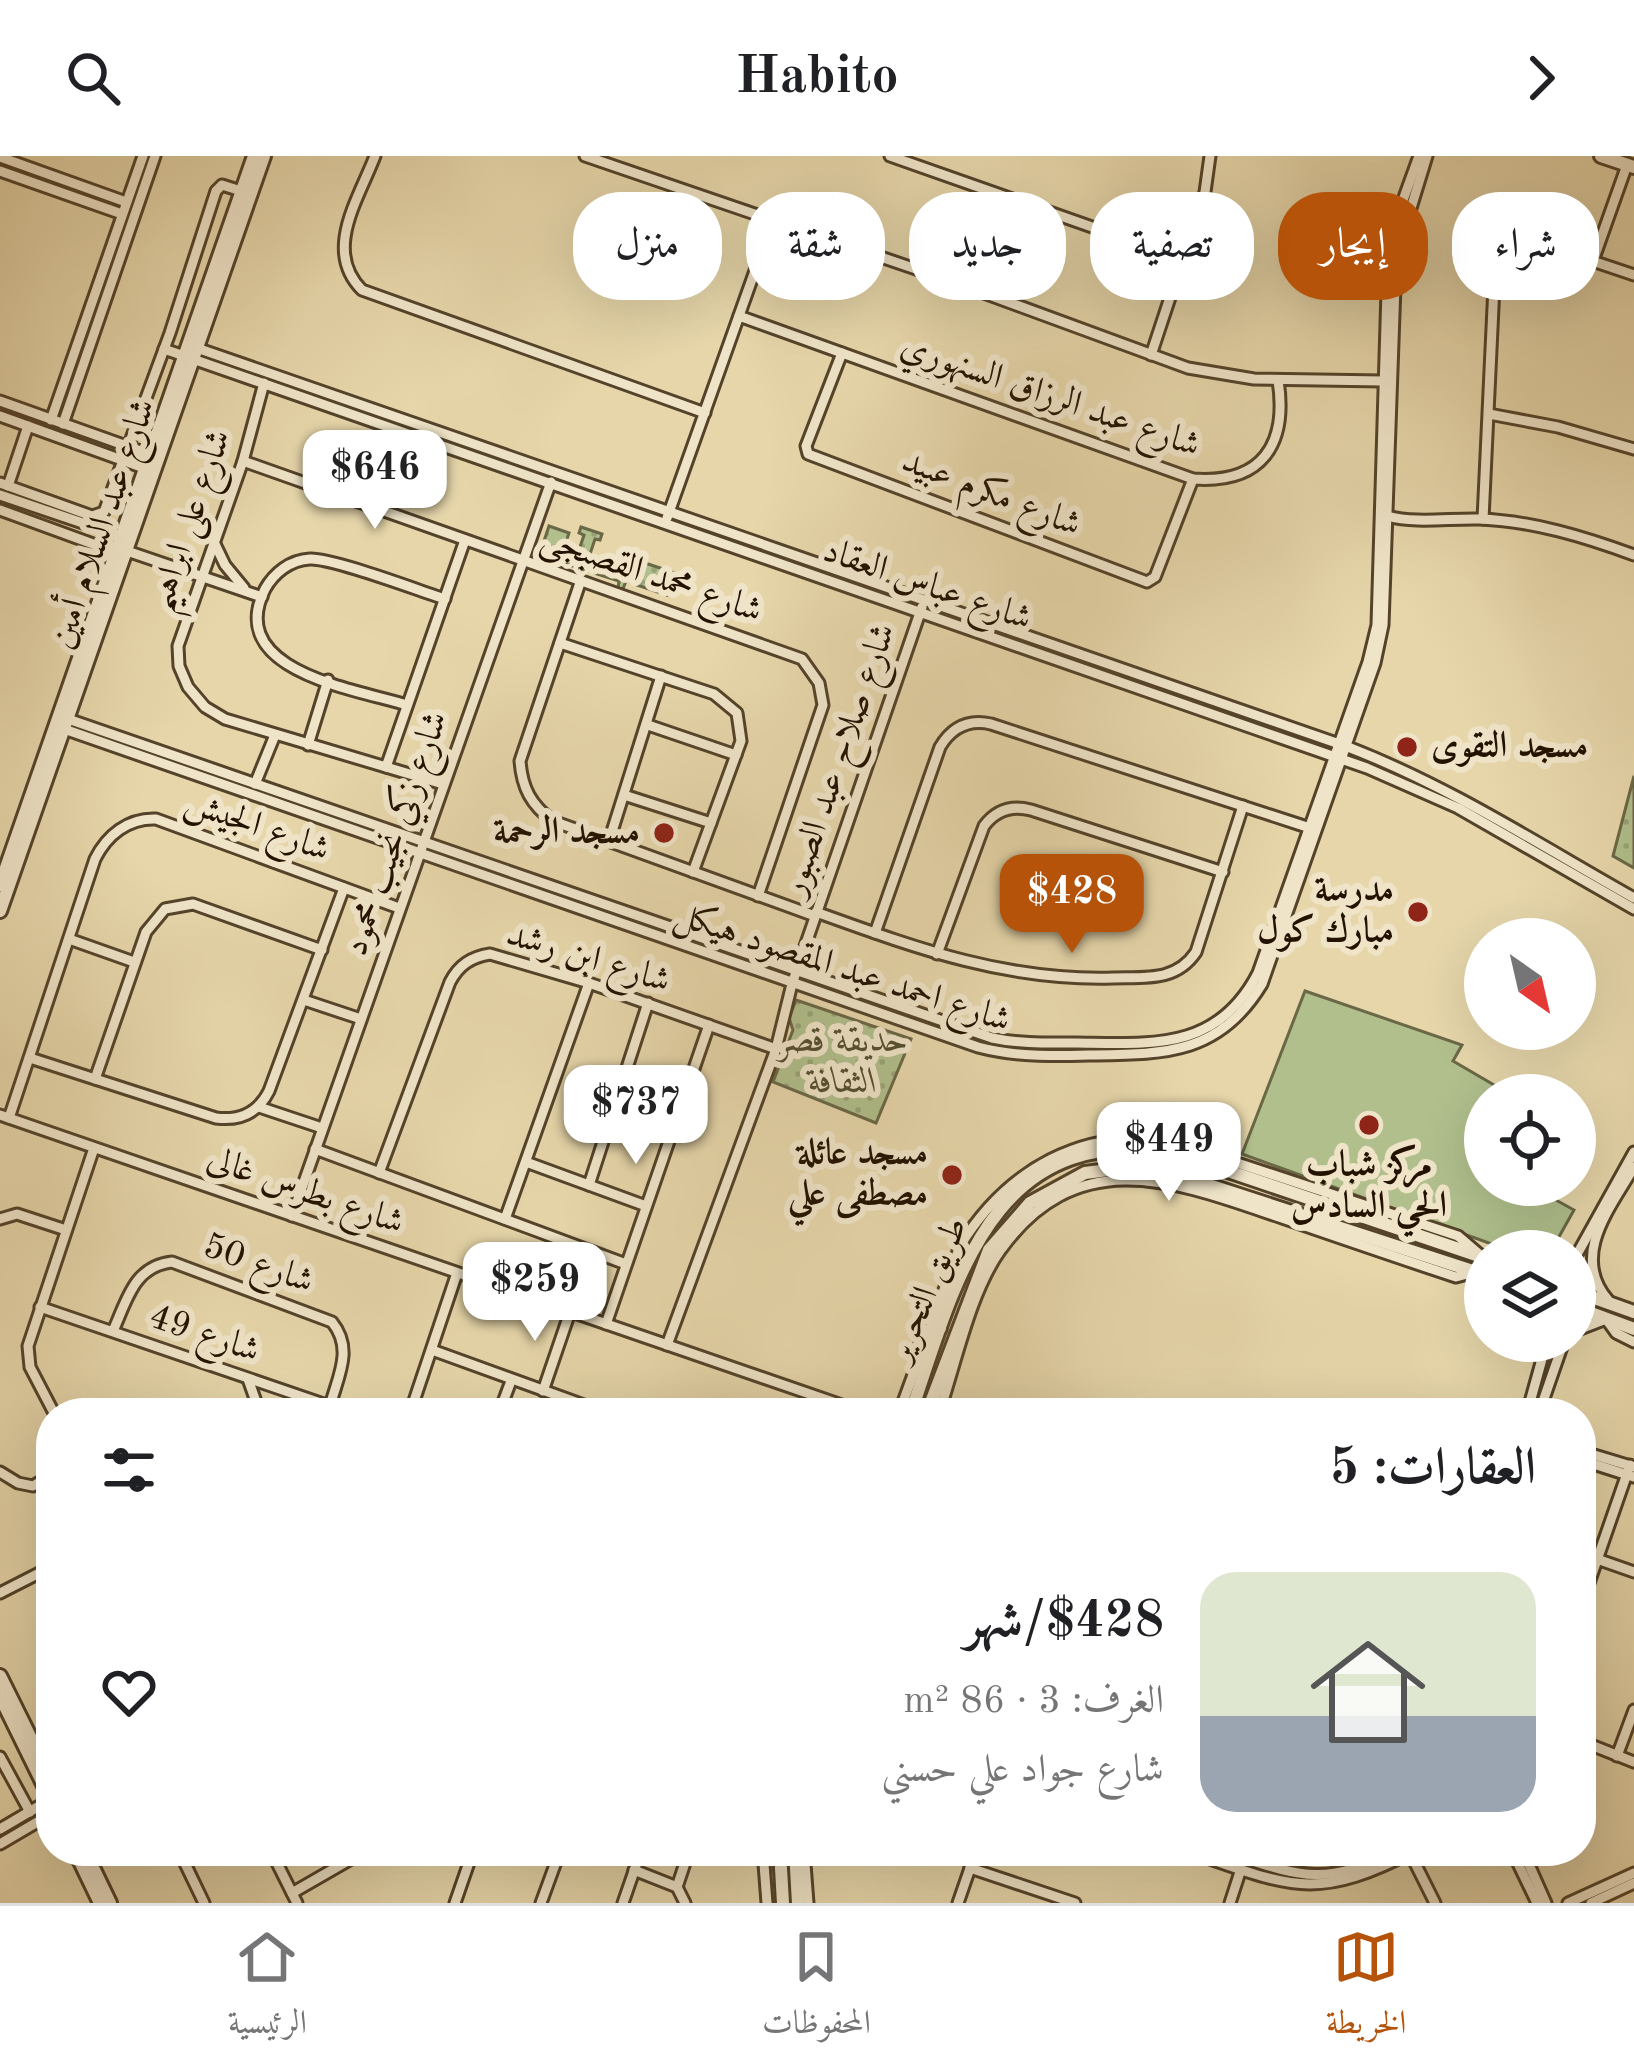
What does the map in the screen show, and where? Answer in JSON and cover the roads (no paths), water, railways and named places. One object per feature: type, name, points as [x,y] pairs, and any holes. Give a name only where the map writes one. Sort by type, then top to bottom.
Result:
[{"type":"street","points":[[63,424],[143,156]]},
{"type":"street","points":[[51,420],[155,156]]},
{"type":"street","points":[[375,156],[341,248],[344,264],[362,290],[704,412]]},
{"type":"street","points":[[585,156],[746,214]]},
{"type":"street","points":[[890,156],[1090,226]]},
{"type":"street","points":[[1205,192],[1210,156]]},
{"type":"street","name":"شارع احمد عبد المقصود هيكل","points":[[794,978],[1014,1042],[1136,1044],[1186,1043],[1226,1015],[1255,980],[1341,752],[1377,625],[1388,257],[1394,226],[1423,156]]},
{"type":"street","points":[[1599,246],[1630,166],[1601,156]]},
{"type":"street","name":"شارع عبد السلام أمين","points":[[121,551],[121,536],[190,352],[254,157]]},
{"type":"street","name":"شارع عبد السلام أمين","points":[[0,884],[121,551],[254,157]]},
{"type":"street","points":[[0,158],[124,208]]},
{"type":"street","points":[[0,170],[124,208]]},
{"type":"street","points":[[28,426],[4,484],[99,516],[164,349],[217,189],[224,185],[241,191]]},
{"type":"street","points":[[885,259],[1187,368],[1278,380],[1385,381]]},
{"type":"street","points":[[1599,263],[1634,275]]},
{"type":"street","points":[[665,524],[746,296]]},
{"type":"street","points":[[1151,355],[1169,300]]},
{"type":"street","points":[[1483,519],[1493,300]]},
{"type":"street","name":"شارع عبد الرزاق السنهوري","points":[[739,316],[1193,479],[1224,480],[1260,461],[1281,427],[1278,380]]},
{"type":"street","points":[[164,349],[190,352]]},
{"type":"street","name":"شارع عباس العقاد","points":[[190,352],[263,383],[665,524],[1418,775],[1634,898]]},
{"type":"street","name":"شارع عباس العقاد","points":[[190,352],[555,471],[922,607]]},
{"type":"street","name":"شارع مكرم عبيد","points":[[842,353],[806,446],[808,454],[1148,582],[1155,578],[1193,479]]},
{"type":"street","points":[[65,376],[77,381]]},
{"type":"street","name":"شارع احمد عبد المقصود هيكل","points":[[61,722],[978,1047],[1024,1056],[1137,1055],[1186,1043],[1231,1023],[1262,984],[1383,625],[1385,381]]},
{"type":"street","name":"شارع على ابراهيم","points":[[263,383],[243,461],[179,639],[182,676],[196,698],[214,713],[443,784]]},
{"type":"street","points":[[1,408],[63,424],[128,448],[147,461]]},
{"type":"street","points":[[1,408],[28,426],[123,460],[147,461]]},
{"type":"street","points":[[1489,414],[1634,449]]},
{"type":"street","name":"شارع محمد القصبجى","points":[[243,461],[795,654],[814,673],[823,705],[758,896]]},
{"type":"street","name":"شارع زكي نجيب محمود","points":[[292,1216],[555,471]]},
{"type":"street","points":[[0,495],[121,536]]},
{"type":"street","points":[[0,510],[262,597]]},
{"type":"street","points":[[1387,516],[1483,519],[1566,532],[1634,555]]},
{"type":"street","points":[[1387,531],[1412,520]]},
{"type":"street","points":[[386,767],[465,540]]},
{"type":"street","points":[[214,541],[230,572],[248,592]]},
{"type":"street","points":[[407,705],[297,670],[271,654],[259,632],[262,597],[286,566],[317,559],[445,598]]},
{"type":"street","points":[[581,580],[520,761],[521,778],[533,802],[553,821],[758,896],[1015,974],[1096,979],[1168,975],[1183,968],[1196,952],[1243,806]]},
{"type":"street","name":"شارع صلاح عبد الصبور","points":[[667,1345],[776,1048],[815,914],[922,607]]},
{"type":"street","points":[[560,643],[714,694],[732,706],[742,728],[736,755],[693,872]]},
{"type":"street","points":[[609,842],[661,676]]},
{"type":"street","points":[[308,745],[328,680]]},
{"type":"street","name":"شارع احمد عبد المقصود هيكل","points":[[61,722],[255,784],[421,848]]},
{"type":"street","name":"شارع عبد السلام أمين","points":[[0,911],[61,722]]},
{"type":"street","points":[[648,724],[736,755]]},
{"type":"street","points":[[875,933],[940,747],[961,725],[991,724],[1310,828]]},
{"type":"street","points":[[255,784],[275,735]]},
{"type":"street","name":"شارع عباس العقاد","points":[[1341,752],[1458,808],[1634,909]]},
{"type":"street","points":[[624,795],[711,823]]},
{"type":"street","points":[[937,953],[984,826],[995,814],[1010,808],[1031,810],[1223,872]]},
{"type":"street","name":"شارع الجيش","points":[[4,1117],[30,1058],[104,842],[118,829],[146,818],[399,908]]},
{"type":"street","points":[[30,1058],[223,1119],[241,1118],[259,1107],[269,1091],[344,888]]},
{"type":"street","points":[[95,1079],[134,962],[151,922],[165,909],[184,904],[322,950]]},
{"type":"street","points":[[69,939],[134,962]]},
{"type":"street","name":"شارع ابن رشد","points":[[379,1173],[450,982],[462,965],[490,954],[776,1048]]},
{"type":"street","points":[[505,1220],[589,983]]},
{"type":"street","points":[[304,1000],[361,1019]]},
{"type":"street","points":[[589,1185],[648,1003]]},
{"type":"street","points":[[606,1324],[709,1025]]},
{"type":"street","points":[[978,1047],[982,1035]]},
{"type":"street","points":[[259,1107],[322,1128]]},
{"type":"street","name":"شارع بطرس غالى","points":[[4,1117],[821,1398]]},
{"type":"street","points":[[904,1398],[960,1246],[983,1212],[1010,1184],[1054,1156],[1113,1139],[1160,1140],[1464,1241]]},
{"type":"street","points":[[47,1398],[28,1357],[40,1307],[94,1148]]},
{"type":"street","points":[[315,1149],[626,1264]]},
{"type":"street","name":"طريق التحرير","points":[[916,1398],[975,1240],[1003,1205],[1049,1170],[1081,1156],[1149,1149],[1209,1160],[1464,1251]]},
{"type":"street","points":[[1591,1230],[1634,1152]]},
{"type":"street","points":[[526,1162],[646,1207]]},
{"type":"street","name":"طريق التحرير","points":[[932,1398],[988,1250],[1030,1203],[1071,1179],[1116,1166],[1148,1165],[1464,1268]]},
{"type":"street","points":[[1596,1233],[1604,1208],[1634,1167]]},
{"type":"street","points":[[944,1398],[985,1278],[1016,1231],[1037,1212],[1074,1191],[1115,1180],[1188,1181],[1456,1277],[1464,1276]]},
{"type":"street","points":[[1003,1205],[1010,1184]]},
{"type":"street","points":[[0,1219],[17,1214],[66,1230]]},
{"type":"street","points":[[1376,1240],[1385,1232],[1382,1222]]},
{"type":"street","points":[[1408,1250],[1406,1242],[1412,1232]]},
{"type":"street","name":"شارع 50","points":[[113,1331],[136,1280],[146,1270],[172,1262],[332,1322],[346,1350],[332,1398]]},
{"type":"street","points":[[415,1398],[458,1273]]},
{"type":"street","points":[[1596,1280],[1612,1304]]},
{"type":"street","points":[[1596,1298],[1634,1312]]},
{"type":"street","name":"شارع 49","points":[[40,1307],[306,1398]]},
{"type":"street","points":[[543,1391],[570,1312]]},
{"type":"street","points":[[1596,1315],[1634,1329]]},
{"type":"street","points":[[1596,1323],[1606,1319]]},
{"type":"street","points":[[1606,1319],[1616,1333],[1634,1342]]},
{"type":"street","points":[[921,1345],[941,1327]]},
{"type":"street","points":[[432,1350],[563,1398]]},
{"type":"street","points":[[1531,1398],[1541,1362]]},
{"type":"street","points":[[1544,1398],[1557,1362]]},
{"type":"street","points":[[941,1370],[949,1385]]},
{"type":"street","points":[[248,1379],[255,1398]]},
{"type":"street","points":[[505,1398],[511,1381]]},
{"type":"street","points":[[1596,1457],[1631,1471]]},
{"type":"street","points":[[1596,1463],[1631,1471]]},
{"type":"street","points":[[1596,1565],[1631,1471]]},
{"type":"street","points":[[0,1472],[18,1483],[36,1484]]},
{"type":"street","points":[[1598,1559],[1634,1572]]},
{"type":"street","points":[[0,1593],[36,1575]]},
{"type":"street","points":[[0,1676],[36,1749]]},
{"type":"street","points":[[0,1696],[36,1769]]},
{"type":"street","points":[[1617,1756],[1634,1710]]},
{"type":"street","points":[[1596,1747],[1634,1762]]},
{"type":"street","points":[[0,1757],[30,1812]]},
{"type":"street","points":[[0,1829],[36,1809]]},
{"type":"street","points":[[0,1844],[36,1823]]},
{"type":"street","points":[[82,1866],[100,1903]]},
{"type":"street","points":[[93,1866],[110,1903]]},
{"type":"street","points":[[186,1866],[204,1903]]},
{"type":"street","points":[[279,1866],[295,1898],[343,1866]]},
{"type":"street","points":[[455,1903],[468,1866]]},
{"type":"street","points":[[541,1903],[555,1866]]},
{"type":"street","points":[[623,1903],[635,1866]]},
{"type":"street","points":[[676,1888],[684,1866]]},
{"type":"street","points":[[764,1866],[766,1903]]},
{"type":"street","points":[[781,1866],[783,1903]]},
{"type":"street","points":[[796,1866],[797,1903]]},
{"type":"street","points":[[806,1866],[808,1903]]},
{"type":"street","points":[[1230,1903],[1242,1866]]},
{"type":"street","points":[[1248,1866],[1291,1884],[1318,1886],[1386,1866]]},
{"type":"street","points":[[1253,1866],[1318,1877],[1362,1866]]},
{"type":"street","points":[[1418,1866],[1435,1903]]},
{"type":"street","points":[[1519,1866],[1537,1903]]},
{"type":"street","points":[[1529,1866],[1546,1903]]},
{"type":"street","points":[[958,1903],[970,1868],[1075,1903]]},
{"type":"street","points":[[634,1870],[676,1888],[685,1903]]},
{"type":"street","points":[[1568,1903],[1634,1873]]},
{"type":"street","points":[[1591,1903],[1634,1883]]},
{"type":"place","name":"مسجد التقوى","points":[[1407,747]]},
{"type":"place","name":"مسجد الرحمة","points":[[664,833]]},
{"type":"place","name":"مدرسة مبارك كول","points":[[1418,912]]},
{"type":"place","name":"مركز شباب الحي السادس","points":[[1369,1125]]},
{"type":"place","name":"مسجد عائلة مصطفى علي","points":[[952,1175]]},
{"type":"park label","name":"حديقة قصر الثقافة","points":[[843,1062]]}]
